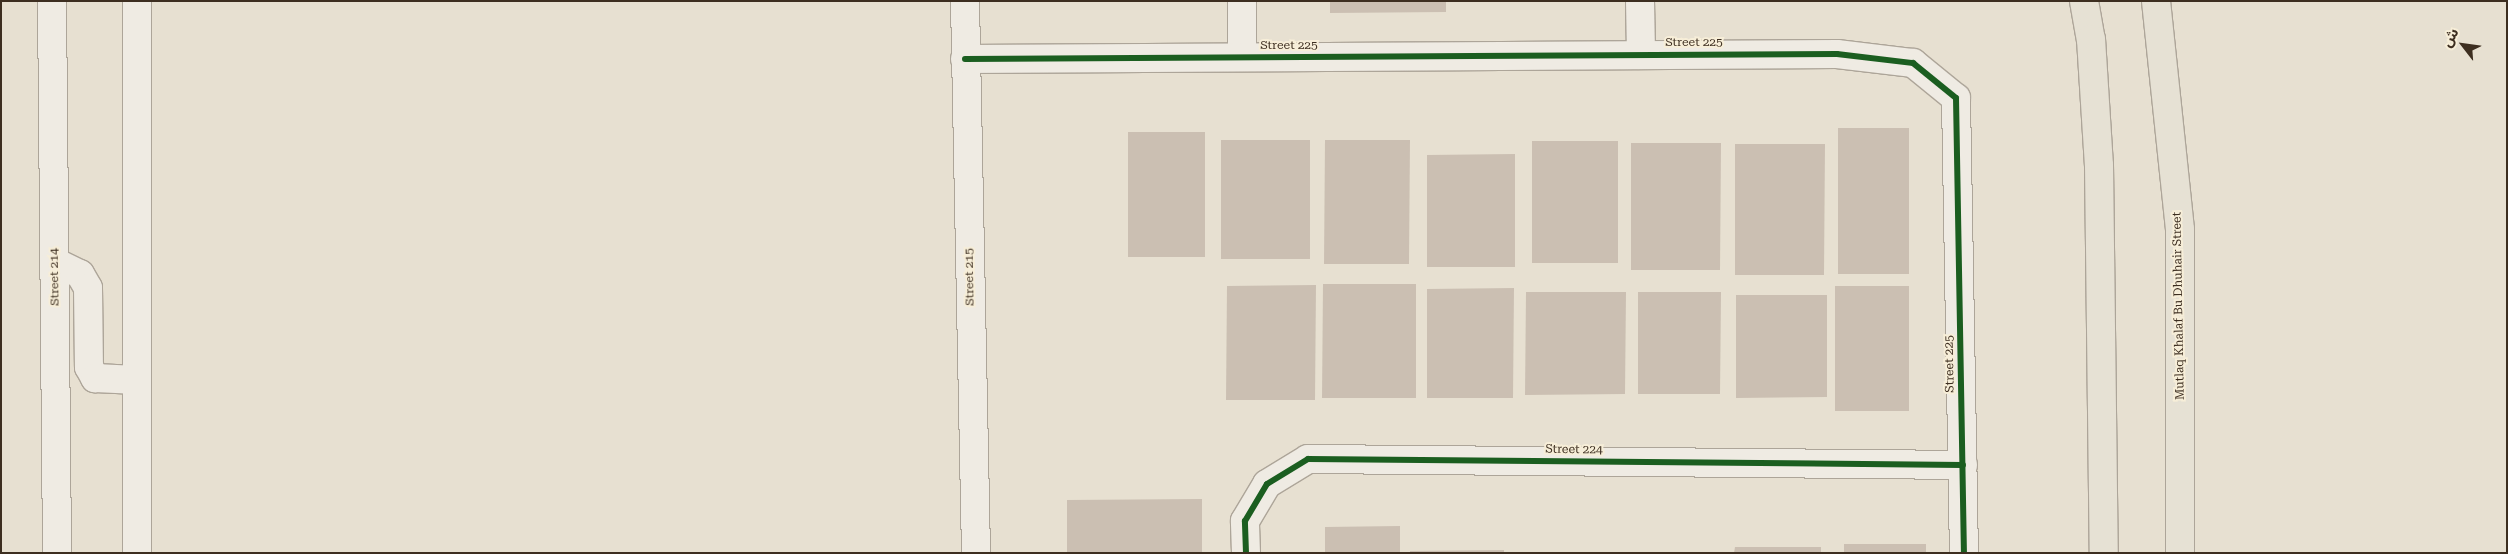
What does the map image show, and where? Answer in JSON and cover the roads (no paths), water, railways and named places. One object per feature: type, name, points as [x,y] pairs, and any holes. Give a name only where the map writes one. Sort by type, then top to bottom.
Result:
[{"type":"main road","points":[[2084,1],[2091,39],[2099,165],[2104,553]]},
{"type":"main road","name":"Mutlaq Khalaf Bu Dhuhair Street","points":[[2156,1],[2180,230],[2180,553]]},
{"type":"street","name":"Street 214","points":[[52,1],[57,553]]},
{"type":"street","points":[[137,1],[137,553]]},
{"type":"street","name":"Street 215","points":[[965,1],[976,553]]},
{"type":"street","points":[[1242,1],[1242,57]]},
{"type":"street","points":[[1640,1],[1641,55]]},
{"type":"street","name":"Street 225","points":[[965,59],[1837,54],[1913,63],[1956,98],[1964,553]]},
{"type":"street","points":[[55,262],[80,274],[88,288],[89,367],[96,378],[137,380]]},
{"type":"street","name":"Street 224","points":[[1246,553],[1245,521],[1267,484],[1308,459],[1963,465]]}]
